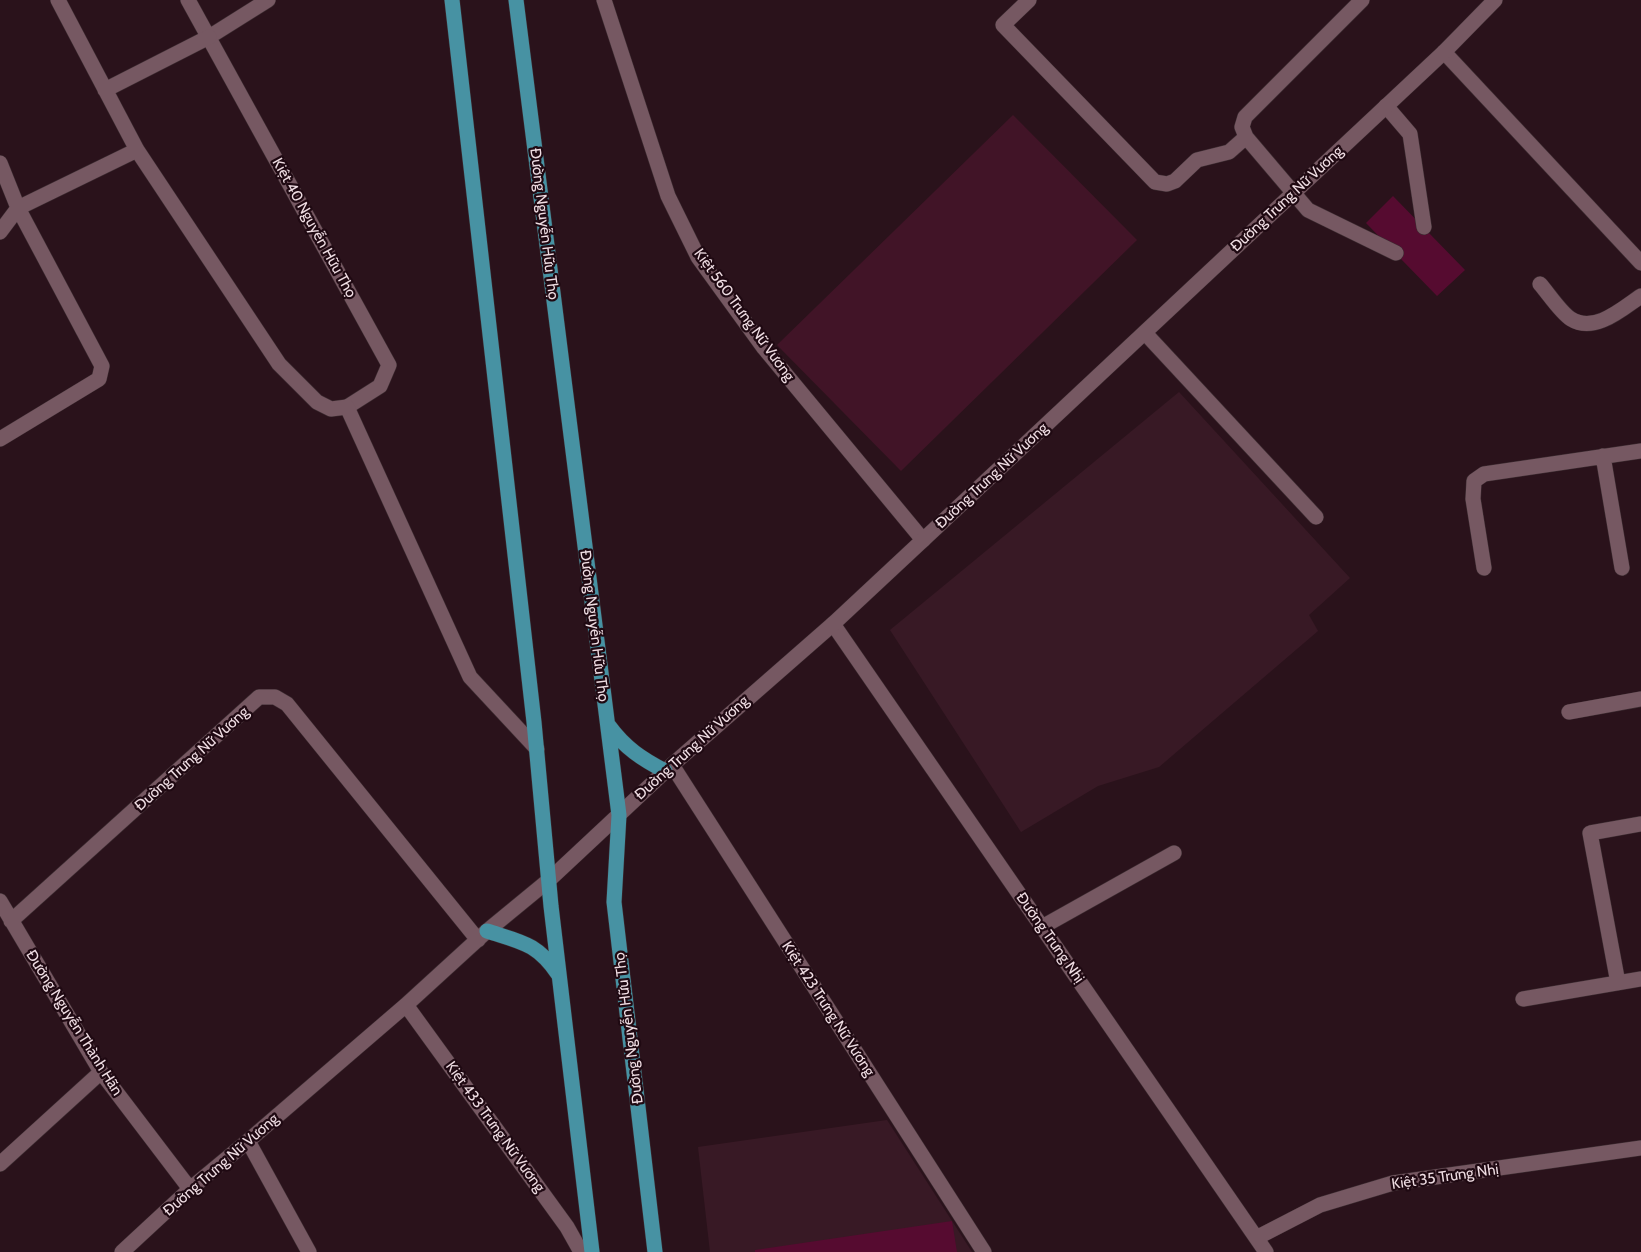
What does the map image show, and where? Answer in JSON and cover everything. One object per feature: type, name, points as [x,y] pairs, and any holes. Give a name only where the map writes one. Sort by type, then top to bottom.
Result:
[{"type":"main road","points":[[452,0],[592,1252]]},
{"type":"main road","name":"Đường Nguyễn Hữu Thọ","points":[[516,0],[619,815],[614,902],[655,1252]]},
{"type":"main road","points":[[607,723],[621,742],[632,752],[669,768]]},
{"type":"main road","points":[[483,935],[537,949],[561,978]]},
{"type":"street","points":[[58,0],[137,150],[279,364],[317,402],[331,409],[347,407],[470,677],[537,749]]},
{"type":"street","name":"Kiệt 40 Nguyễn Hữu Thọ","points":[[188,0],[389,366],[380,386],[347,407]]},
{"type":"street","points":[[105,90],[209,37],[268,0]]},
{"type":"street","name":"Kiệt 560 Trưng Nữ Vương","points":[[604,0],[668,196],[698,257],[764,348],[923,540]]},
{"type":"street","points":[[1029,0],[1003,25],[1155,182],[1167,184],[1175,181],[1197,160],[1228,152],[1246,137]]},
{"type":"street","points":[[1362,0],[1245,117],[1242,127],[1246,137],[1308,210],[1396,253]]},
{"type":"street","name":"Đường Trưng Nữ Vương","points":[[132,1249],[190,1189],[549,880],[669,768],[833,624],[1444,52],[1496,0]]},
{"type":"street","points":[[1444,52],[1641,263]]},
{"type":"street","points":[[1386,106],[1410,134],[1424,227]]},
{"type":"street","points":[[0,232],[18,208],[137,150]]},
{"type":"street","points":[[0,163],[18,208],[102,366],[99,379],[0,439]]},
{"type":"street","points":[[1540,284],[1571,319],[1591,323],[1608,318],[1641,296]]},
{"type":"street","points":[[1144,333],[1316,517]]},
{"type":"street","points":[[1484,568],[1472,499],[1474,481],[1484,474],[1641,450]]},
{"type":"street","points":[[1603,456],[1622,568]]},
{"type":"street","name":"Đường Trưng Nhị","points":[[833,624],[1258,1237],[1266,1252]]},
{"type":"street","name":"Đường Trưng Nữ Vương","points":[[11,921],[259,697],[275,697],[287,704],[483,935]]},
{"type":"street","points":[[1569,712],[1641,699]]},
{"type":"street","name":"Kiệt 423 Trưng Nữ Vương","points":[[669,768],[984,1252]]},
{"type":"street","points":[[1618,983],[1590,833],[1641,824]]},
{"type":"street","points":[[1042,927],[1174,853]]},
{"type":"street","name":"Đường Nguyễn Thành Hãn","points":[[0,901],[101,1072],[190,1189]]},
{"type":"street","points":[[1523,999],[1641,979]]},
{"type":"street","name":"Kiệt 433 Trưng Nữ Vương","points":[[406,1005],[567,1227],[581,1252]]},
{"type":"street","points":[[0,1164],[101,1072]]},
{"type":"street","points":[[248,1141],[309,1252]]},
{"type":"street","name":"Kiệt 35 Trưng Nhị","points":[[1258,1237],[1320,1205],[1393,1183],[1641,1148]]},
{"type":"shaded area","points":[[1013,115],[1137,240],[901,471],[777,345]]},
{"type":"shaded area","points":[[1179,392],[1350,578],[1309,615],[1318,631],[1159,767],[1098,786],[1021,832],[890,630]]},
{"type":"shaded area","points":[[887,1120],[972,1252],[710,1252],[698,1147]]},
{"type":"building","points":[[1393,196],[1465,270],[1437,296],[1366,223]]},
{"type":"building","points":[[952,1221],[957,1252],[755,1252],[755,1250]]}]
